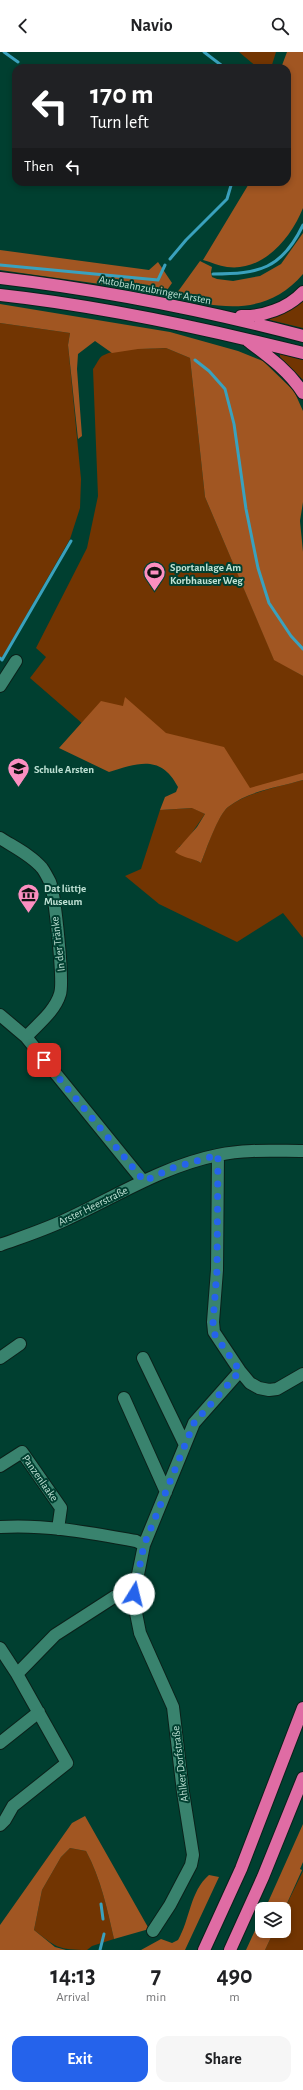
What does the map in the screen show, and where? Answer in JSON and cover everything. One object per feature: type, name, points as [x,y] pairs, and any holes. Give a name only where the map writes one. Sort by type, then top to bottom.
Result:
[{"type":"highway","name":"Autobahnzubringer Arsten","points":[[0,278],[70,287],[165,304],[218,315],[303,336]]},
{"type":"highway","points":[[218,315],[250,317],[261,315],[287,305],[303,292]]},
{"type":"highway","points":[[0,295],[98,309],[157,320],[244,338],[303,353]]},
{"type":"highway","points":[[244,338],[278,363],[303,393]]},
{"type":"highway","points":[[204,1950],[241,1869],[303,1708]]},
{"type":"highway","points":[[230,1950],[263,1878],[303,1778]]},
{"type":"street","points":[[0,686],[16,661]]},
{"type":"street","name":"In der Tränke","points":[[0,838],[32,859],[43,869],[50,882],[57,929],[62,982],[61,993],[57,1002],[26,1037]]},
{"type":"street","points":[[0,1016],[26,1037],[144,1181]]},
{"type":"street","name":"Arster Heerstraße","points":[[0,1245],[66,1220],[175,1167],[218,1155],[248,1152],[303,1151]]},
{"type":"street","points":[[218,1155],[217,1270],[213,1322],[215,1335],[240,1371],[250,1383],[259,1388],[269,1390],[277,1389],[303,1374]]},
{"type":"street","points":[[0,1358],[20,1344]]},
{"type":"street","points":[[143,1358],[185,1445]]},
{"type":"street","name":"Ahlker Dorfstraße","points":[[153,1931],[170,1905],[191,1865],[193,1855],[183,1792],[173,1707],[140,1633],[134,1608],[134,1594],[144,1545],[194,1423],[240,1371]]},
{"type":"street","points":[[124,1398],[166,1492]]},
{"type":"street","name":"Panzenlaake","points":[[0,1466],[27,1448],[61,1508],[58,1529]]},
{"type":"street","points":[[0,1527],[16,1526],[58,1529],[136,1541],[144,1545]]},
{"type":"street","points":[[17,1674],[55,1635],[114,1597],[134,1594]]},
{"type":"street","points":[[0,1648],[17,1674],[67,1763],[13,1806],[5,1820],[0,1825]]},
{"type":"street","points":[[0,1743],[39,1712]]},
{"type":"shaded area","points":[[239,52],[276,52],[272,64],[253,64]]},
{"type":"shaded area","points":[[287,52],[303,52],[303,208],[291,231],[274,251],[264,258],[252,264],[240,267],[227,267],[203,260],[248,186],[291,186],[291,64],[282,64]]},
{"type":"shaded area","points":[[303,233],[303,274],[289,288],[274,297],[259,303],[243,306],[226,306],[174,297],[200,261],[212,267],[212,277],[217,279],[233,281],[260,276],[281,264]]},
{"type":"shaded area","points":[[0,250],[149,270],[158,262],[172,283],[163,296],[107,285],[0,270]]},
{"type":"shaded area","points":[[303,299],[303,328],[270,320],[270,318],[281,314]]},
{"type":"shaded area","points":[[0,304],[170,332],[238,351],[263,361],[294,391],[303,411],[303,502],[300,521],[303,552],[303,676],[274,660],[205,497],[190,358],[166,348],[138,349],[112,353],[95,341],[78,354],[77,369],[82,436],[78,439],[68,345],[70,333],[0,323]]},
{"type":"shaded area","points":[[0,323],[70,333],[68,345],[81,479],[80,508],[70,539],[0,661]]},
{"type":"shaded area","name":"Sportanlage Am Korbhauser Weg","points":[[166,348],[190,358],[205,497],[274,659],[303,676],[303,777],[249,790],[91,731],[30,678],[46,657],[36,648],[87,548],[98,496],[93,369],[102,356],[109,353],[125,350]]},
{"type":"shaded area","points":[[280,354],[303,360],[303,380],[280,357]]},
{"type":"shaded area","points":[[125,697],[166,733],[224,747],[250,788],[303,773],[303,780],[254,793],[228,807],[220,817],[201,863],[182,856],[175,852],[197,827],[205,814],[192,808],[160,810],[165,797],[176,792],[178,787],[164,769],[156,765],[139,764],[109,772],[59,748],[101,701],[123,706]]},
{"type":"shaded area","points":[[303,780],[303,938],[283,913],[237,942],[159,904],[125,876],[141,869],[160,810],[193,808],[205,814],[187,840],[179,847],[192,858],[201,863],[216,824],[228,807],[245,797]]},
{"type":"shaded area","points":[[85,1816],[149,1929],[114,1939],[96,1872],[86,1851],[70,1848],[61,1857],[42,1890],[34,1930],[55,1947],[66,1950],[0,1950],[0,1925],[72,1823]]},
{"type":"shaded area","points":[[303,1824],[303,1862],[300,1869],[302,1870],[288,1902],[268,1902]]},
{"type":"shaded area","points":[[70,1848],[86,1851],[96,1872],[103,1894],[114,1939],[92,1946],[87,1950],[63,1948],[53,1944],[34,1930],[42,1890],[61,1857]]},
{"type":"shaded area","points":[[303,1871],[303,1950],[265,1950],[271,1938],[291,1938],[291,1902],[288,1902]]},
{"type":"shaded area","points":[[209,1875],[219,1877],[185,1950],[141,1950],[161,1939],[172,1943],[178,1940],[194,1897],[198,1889]]},
{"type":"shaded area","points":[[255,1930],[255,1938],[271,1938],[265,1950],[246,1950]]},
{"type":"waterway","points":[[4,52],[18,62]]},
{"type":"waterway","points":[[204,52],[220,64]]},
{"type":"waterway","points":[[170,259],[186,240],[227,199],[231,186]]},
{"type":"waterway","points":[[213,274],[244,273],[267,266],[287,251],[303,225]]},
{"type":"waterway","points":[[0,265],[158,280],[165,265]]},
{"type":"waterway","points":[[195,360],[209,371],[225,389],[234,424],[246,509],[258,568],[269,603],[291,636],[303,649]]},
{"type":"waterway","points":[[0,658],[2,660],[71,541]]},
{"type":"waterway","points":[[101,1904],[103,1919]]},
{"type":"waterway","points":[[100,1950],[104,1934]]},
{"type":"place","name":"Sportanlage Am Korbhauser Weg","points":[[155,592]]},
{"type":"place","name":"Schule Arsten","points":[[18,788]]},
{"type":"place","name":"Dat lüttje Museum","points":[[29,914]]},
{"type":"route","points":[[44,1060],[144,1181],[175,1167],[218,1155],[219,1197],[217,1270],[213,1322],[214,1332],[240,1371],[194,1423],[144,1545],[138,1568],[134,1594]]}]
